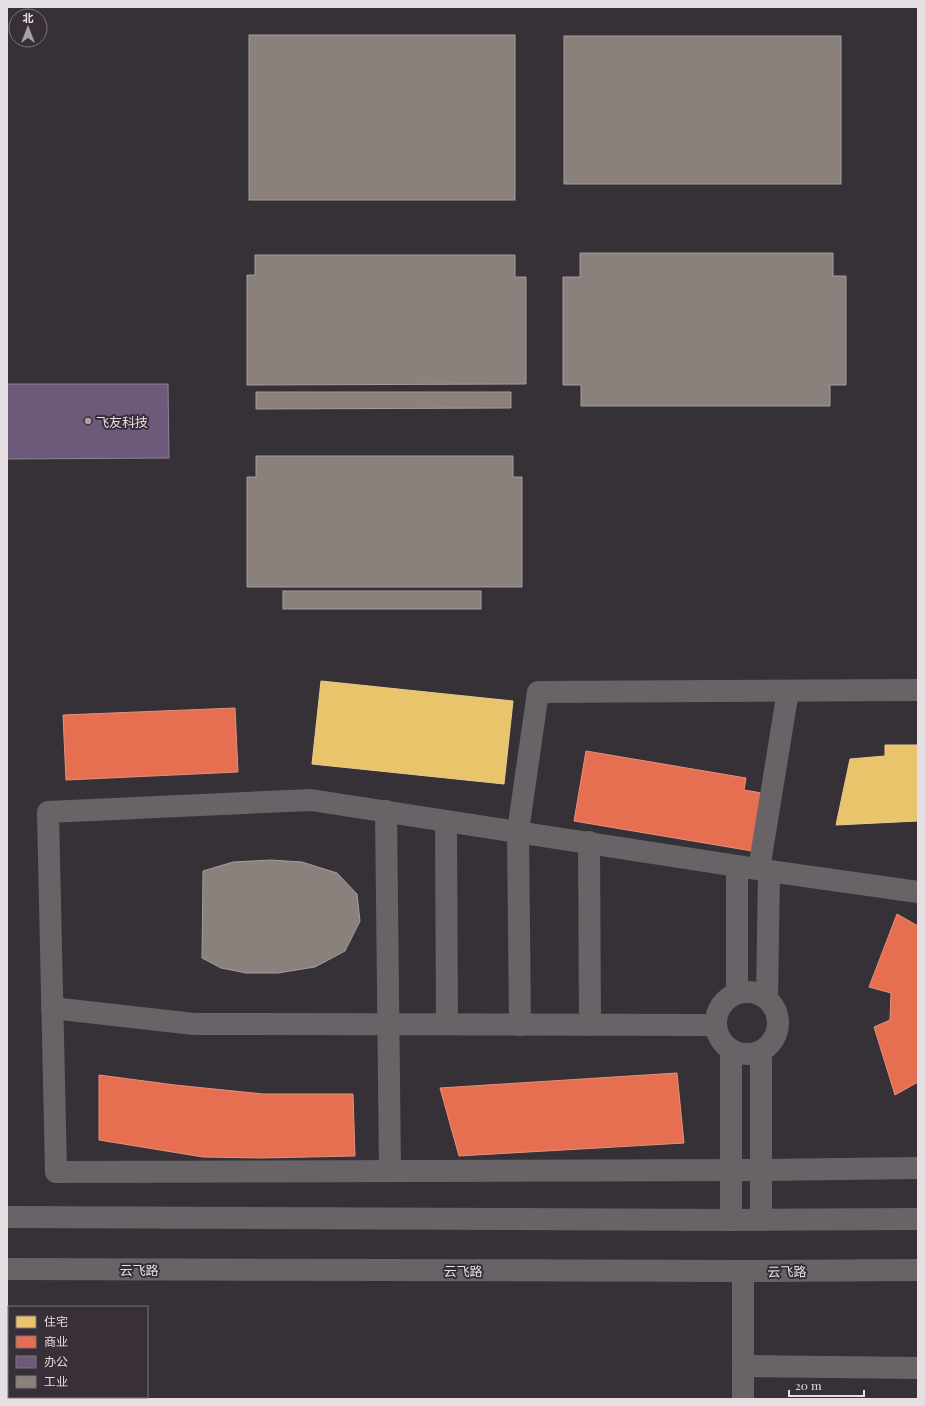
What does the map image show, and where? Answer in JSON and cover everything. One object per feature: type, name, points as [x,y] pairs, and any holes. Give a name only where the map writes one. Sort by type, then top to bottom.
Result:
[{"type":"street","points":[[520,1025],[518,831],[538,692],[918,690]]},
{"type":"street","points":[[767,999],[764,870],[788,691]]},
{"type":"street","points":[[918,892],[737,866],[312,800],[48,812],[56,1172],[761,1170],[918,1168]]},
{"type":"street","points":[[386,812],[387,1024],[390,1171]]},
{"type":"street","points":[[446,821],[447,1024]]},
{"type":"street","points":[[589,842],[590,1025]]},
{"type":"street","points":[[737,866],[737,993]]},
{"type":"street","points":[[747,992],[757,994],[767,999],[774,1006],[778,1016],[778,1027],[775,1037],[769,1045],[761,1052],[740,1054],[723,1044],[717,1035],[715,1025],[716,1015],[720,1006],[727,998],[737,993],[747,992]]},
{"type":"street","points":[[52,1008],[194,1024],[715,1025]]},
{"type":"street","points":[[731,1050],[731,1220]]},
{"type":"street","points":[[761,1052],[761,1220]]},
{"type":"street","points":[[7,1218],[731,1220],[918,1218]]},
{"type":"street","name":"云飞路","points":[[7,1269],[918,1270]]},
{"type":"street","points":[[743,1271],[743,1399]]},
{"type":"street","points":[[743,1366],[918,1368]]},
{"type":"building: 住宅","points":[[321,681],[513,701],[504,784],[312,764]]},
{"type":"building: 住宅","points":[[885,745],[918,745],[918,821],[836,825],[850,759],[885,756]]},
{"type":"building: 商业","points":[[235,708],[238,772],[66,780],[63,715]]},
{"type":"building: 商业","points":[[586,751],[746,778],[744,790],[768,794],[758,852],[574,821]]},
{"type":"building: 商业","points":[[897,914],[918,926],[918,1082],[895,1095],[874,1027],[890,1020],[891,993],[869,987]]},
{"type":"building: 商业","points":[[677,1073],[684,1143],[459,1156],[440,1088]]},
{"type":"building: 商业","points":[[99,1075],[263,1094],[353,1094],[355,1156],[262,1158],[203,1157],[99,1140]]},
{"type":"building: 办公","name":"飞友科技","points":[[7,384],[168,384],[169,458],[7,459]]},
{"type":"building: 工业","points":[[249,35],[515,35],[515,200],[249,200]]},
{"type":"building: 工业","points":[[564,36],[841,36],[841,184],[564,184]]},
{"type":"building: 工业","points":[[580,253],[833,253],[833,276],[846,276],[846,385],[830,385],[830,406],[581,406],[581,385],[563,385],[563,277],[580,277]]},
{"type":"building: 工业","points":[[255,255],[515,255],[515,277],[526,277],[526,384],[247,385],[247,275],[255,275]]},
{"type":"building: 工业","points":[[256,392],[511,392],[511,408],[256,409]]},
{"type":"building: 工业","points":[[256,456],[513,456],[513,477],[522,477],[522,587],[247,587],[247,477],[256,477]]},
{"type":"building: 工业","points":[[283,591],[481,591],[481,609],[283,609]]},
{"type":"building: 工业","points":[[271,860],[302,862],[337,873],[357,894],[360,921],[345,951],[315,967],[278,973],[246,973],[221,968],[202,958],[203,871],[233,862]]},
{"type":"place","name":"飞友科技","points":[[88,421]]}]
